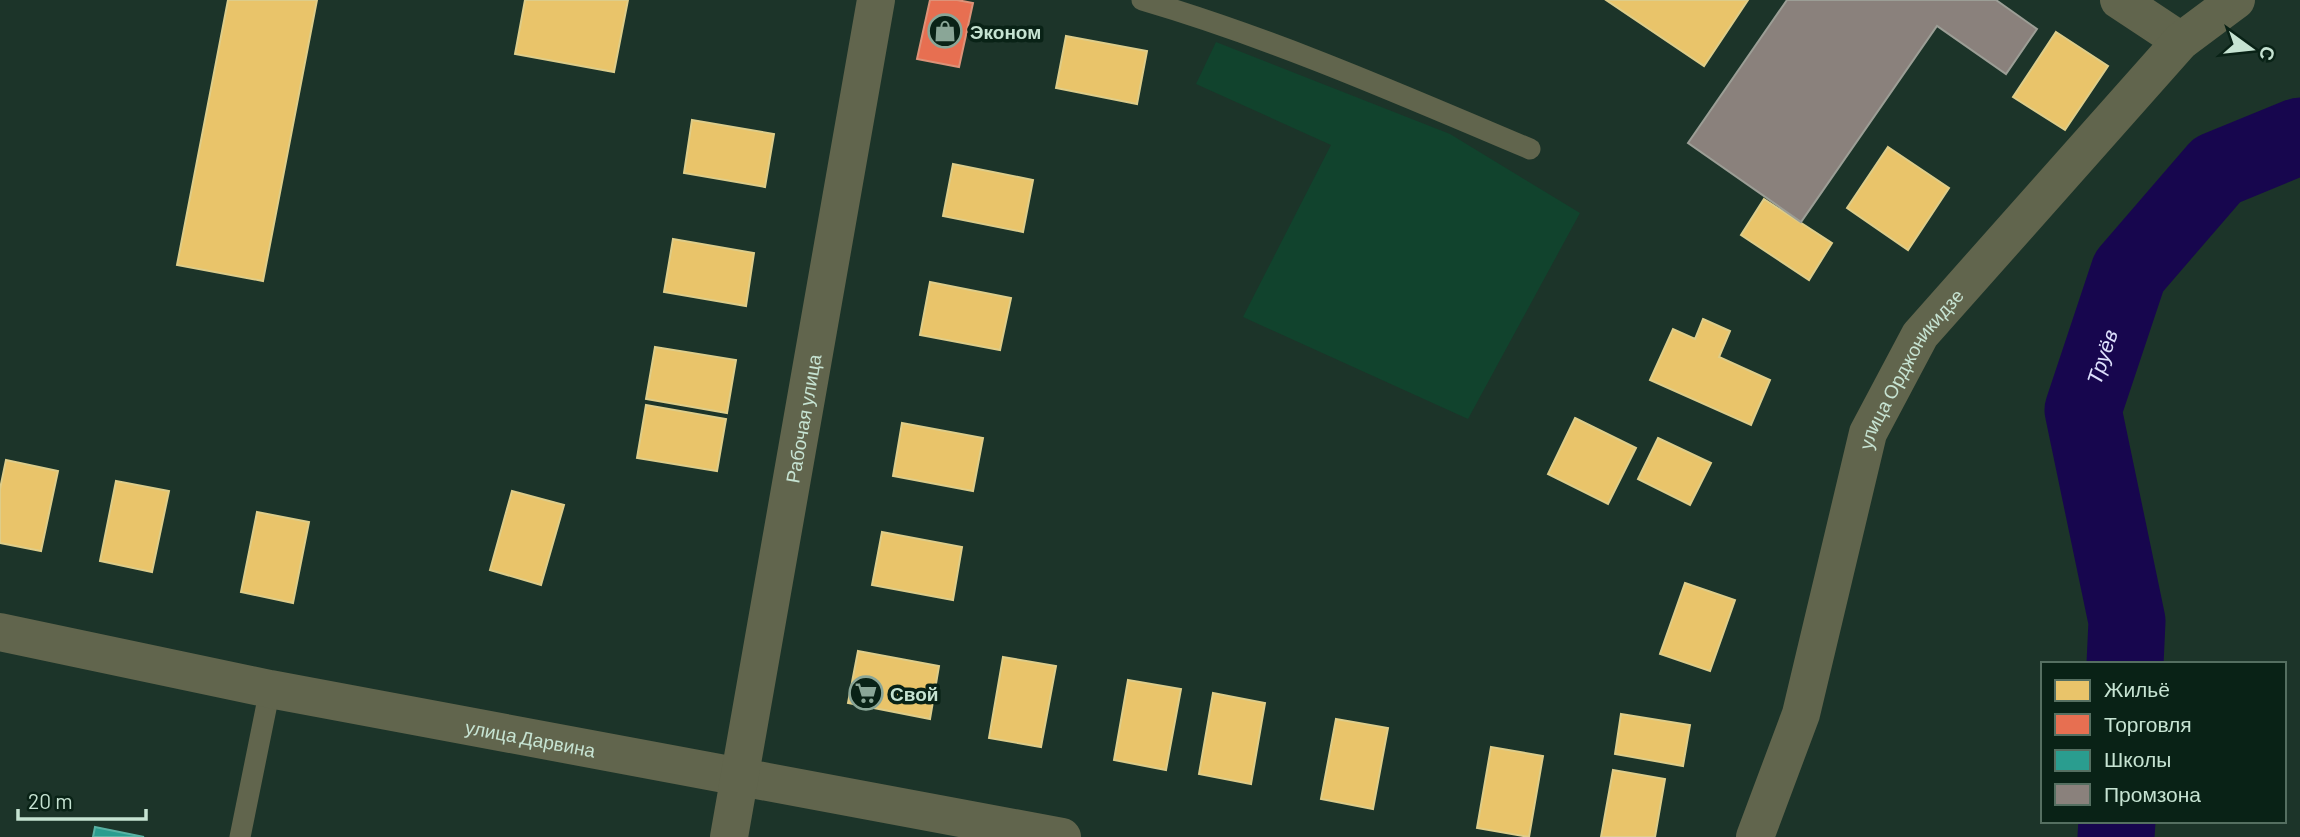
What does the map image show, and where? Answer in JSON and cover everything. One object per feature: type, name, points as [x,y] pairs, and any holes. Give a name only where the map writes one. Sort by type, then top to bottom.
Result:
[{"type":"street","name":"Рабочая улица","points":[[729,837],[876,0]]},
{"type":"street","points":[[2119,0],[2181,41]]},
{"type":"street","name":"улица Орджоникидзе","points":[[1755,837],[1801,714],[1868,433],[1920,335],[2181,41],[2236,0]]},
{"type":"street","name":"улица Дарвина","points":[[0,632],[271,689],[1062,837]]},
{"type":"lane","points":[[1142,0],[1359,77],[1530,149]]},
{"type":"lane","points":[[240,837],[271,689]]},
{"type":"shaded area","points":[[1216,42],[1450,134],[1580,213],[1468,419],[1243,317],[1331,145],[1196,84]]},
{"type":"building: Жильё","points":[[228,0],[317,0],[263,281],[177,265]]},
{"type":"building: Жильё","points":[[525,0],[628,0],[614,72],[515,54]]},
{"type":"building: Жильё","points":[[1606,0],[1748,0],[1704,66]]},
{"type":"building: Жильё","points":[[2056,32],[2108,66],[2065,130],[2013,97]]},
{"type":"building: Жильё","points":[[1066,36],[1147,51],[1137,104],[1056,88]]},
{"type":"building: Жильё","points":[[692,120],[774,134],[765,187],[684,173]]},
{"type":"building: Жильё","points":[[1888,147],[1949,188],[1908,250],[1847,208]]},
{"type":"building: Жильё","points":[[953,164],[1033,180],[1023,232],[943,216]]},
{"type":"building: Жильё","points":[[1764,199],[1832,243],[1809,280],[1741,235]]},
{"type":"building: Жильё","points":[[673,239],[754,253],[746,306],[664,292]]},
{"type":"building: Жильё","points":[[930,282],[1011,298],[1000,350],[920,335]]},
{"type":"building: Жильё","points":[[1703,319],[1730,331],[1719,357],[1770,380],[1751,425],[1650,380],[1673,329],[1695,339]]},
{"type":"building: Жильё","points":[[655,347],[736,360],[727,413],[646,399]]},
{"type":"building: Жильё","points":[[646,405],[726,419],[717,471],[637,458]]},
{"type":"building: Жильё","points":[[1575,418],[1636,448],[1608,504],[1548,474]]},
{"type":"building: Жильё","points":[[902,423],[983,438],[973,491],[893,476]]},
{"type":"building: Жильё","points":[[1658,438],[1711,463],[1690,505],[1638,479]]},
{"type":"building: Жильё","points":[[6,460],[58,471],[41,551],[0,543],[0,489]]},
{"type":"building: Жильё","points":[[116,481],[169,491],[152,572],[100,561]]},
{"type":"building: Жильё","points":[[512,491],[564,505],[541,585],[490,570]]},
{"type":"building: Жильё","points":[[257,512],[309,522],[293,603],[241,592]]},
{"type":"building: Жильё","points":[[882,532],[962,547],[953,600],[872,585]]},
{"type":"building: Жильё","points":[[1685,583],[1735,600],[1710,671],[1660,654]]},
{"type":"building: Жильё","points":[[858,651],[939,666],[930,719],[848,703]]},
{"type":"building: Жильё","points":[[1003,657],[1056,666],[1041,747],[989,738]]},
{"type":"building: Жильё","points":[[1128,680],[1181,689],[1166,770],[1114,760]]},
{"type":"building: Жильё","points":[[1213,693],[1265,703],[1251,784],[1199,774]]},
{"type":"building: Жильё","points":[[1621,714],[1690,725],[1683,766],[1615,754]]},
{"type":"building: Жильё","points":[[1336,719],[1388,728],[1373,809],[1321,799]]},
{"type":"building: Жильё","points":[[1491,747],[1543,756],[1529,837],[1477,828]]},
{"type":"building: Жильё","points":[[1613,770],[1665,779],[1655,837],[1601,837]]},
{"type":"building: Торговля","name":"Эконом","points":[[930,0],[973,3],[959,67],[917,59]]},
{"type":"building: Школы","points":[[95,827],[144,837],[93,837]]},
{"type":"building: Промзона","points":[[1787,0],[1996,0],[2037,29],[2006,74],[1937,26],[1801,222],[1688,143]]},
{"type":"waterway","name":"Труёв","points":[[2125,662],[2127,621],[2083,410],[2129,272],[2217,170],[2300,136]]},
{"type":"waterway","name":"Труёв","points":[[2116,837],[2117,823]]},
{"type":"place","name":"Эконом","points":[[945,31]]},
{"type":"place","name":"Свой","points":[[866,693]]}]
